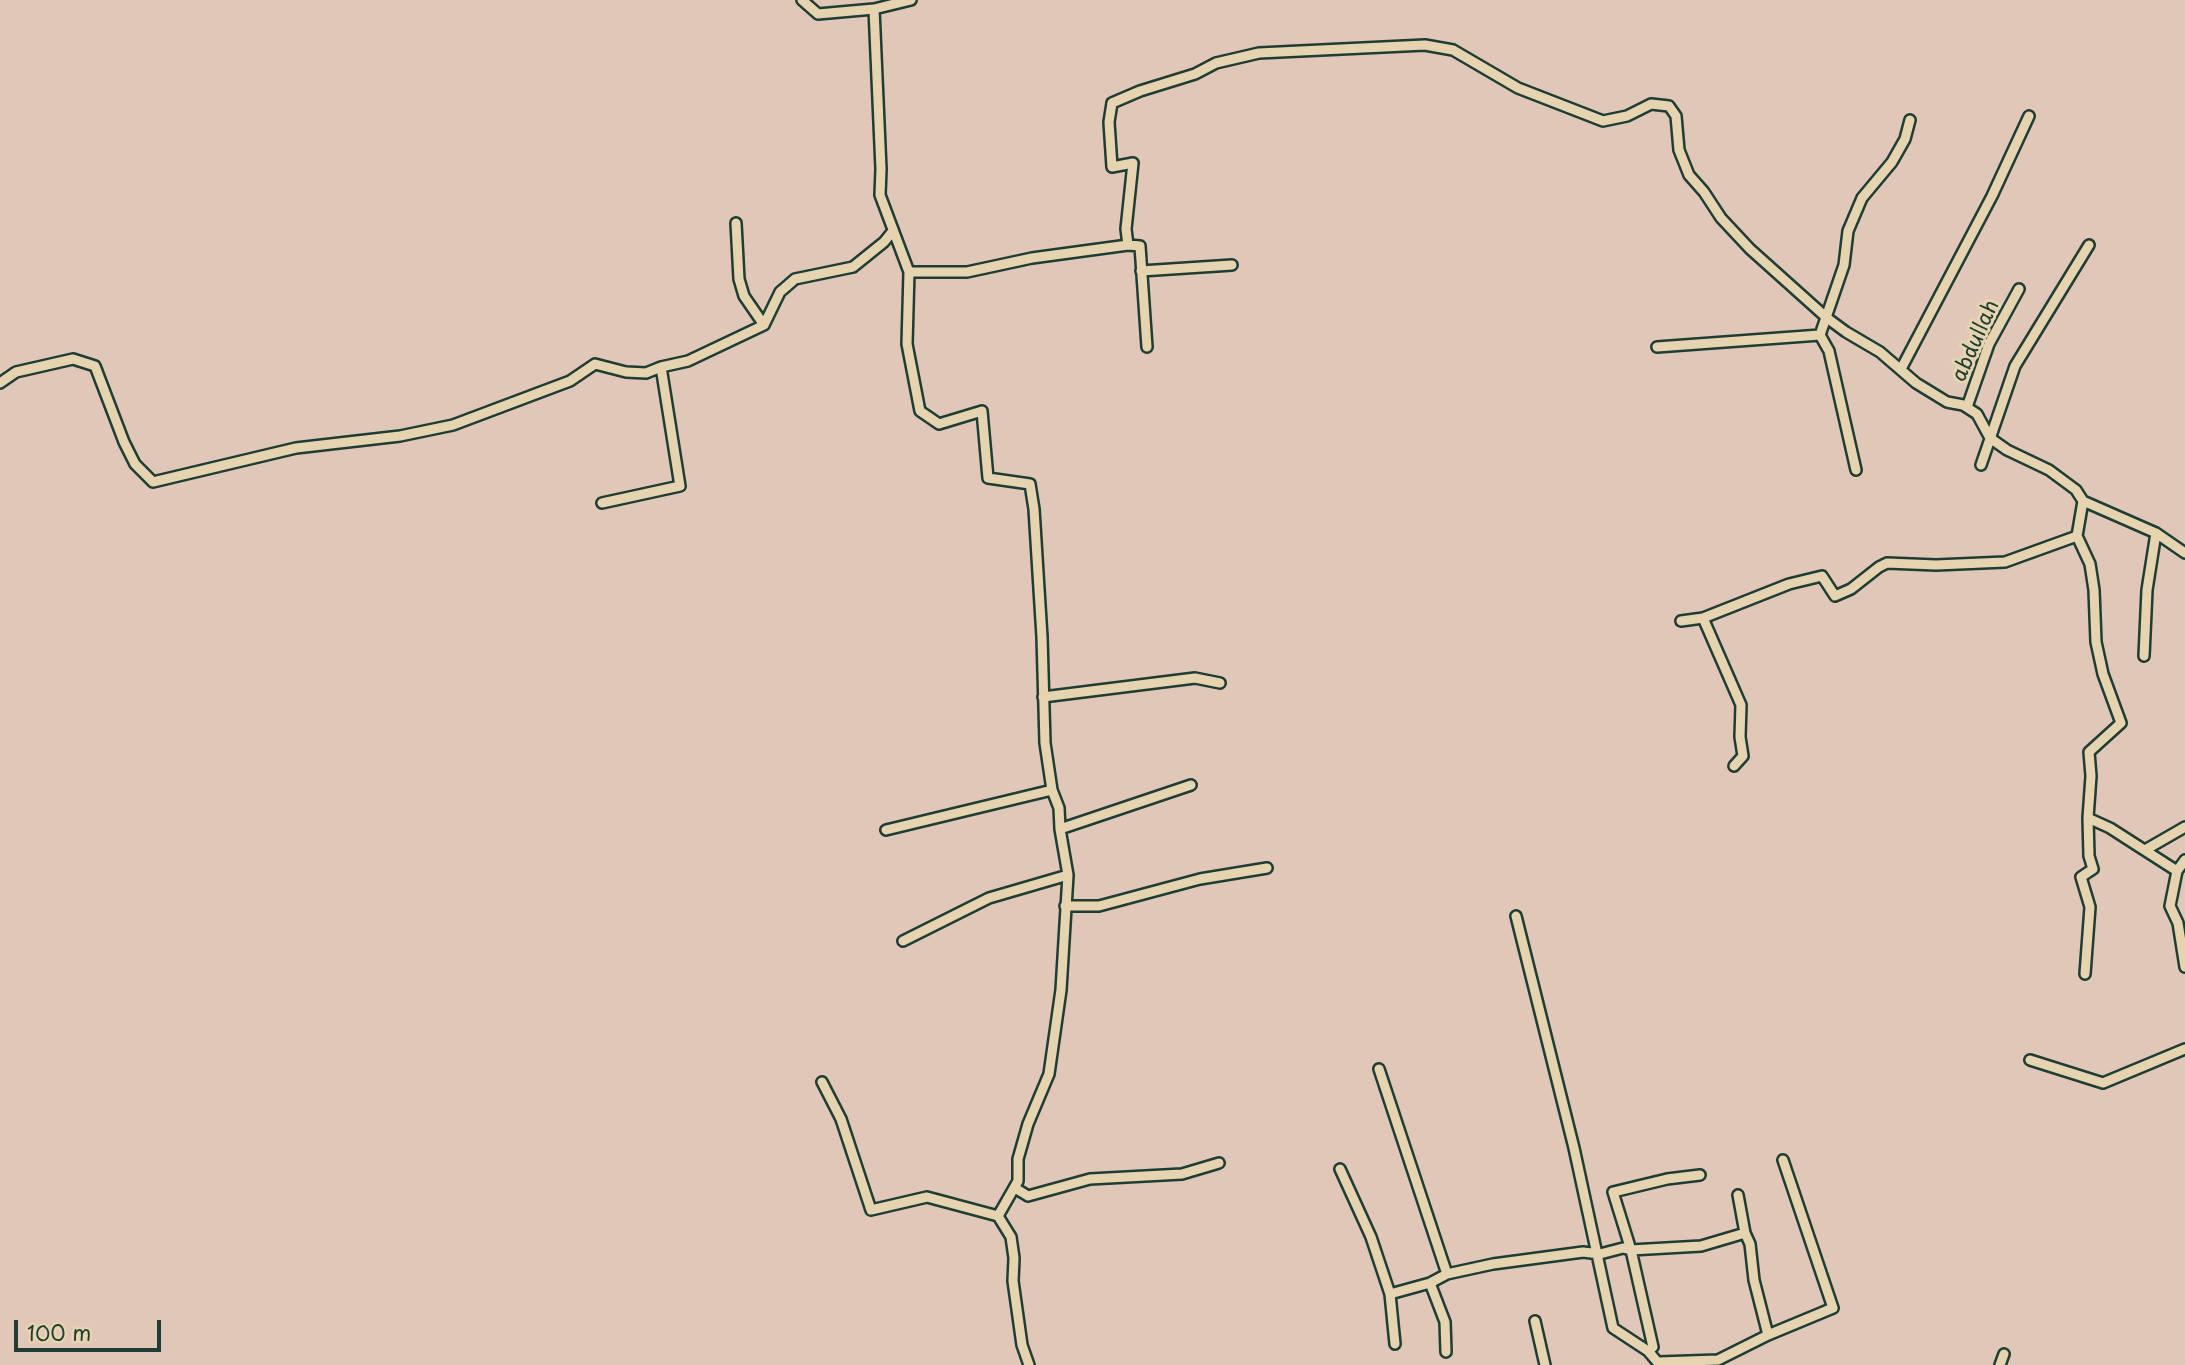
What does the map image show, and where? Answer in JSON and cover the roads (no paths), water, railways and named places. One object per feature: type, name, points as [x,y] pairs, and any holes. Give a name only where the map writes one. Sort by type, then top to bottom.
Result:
[{"type":"street","points":[[802,0],[818,14],[874,9],[911,0]]},
{"type":"street","points":[[874,9],[880,195],[909,272],[907,344],[920,411],[939,424],[982,411],[988,478],[1030,484],[1034,509],[1045,743],[1052,790],[1059,808],[1068,875],[1061,990],[1049,1074],[1028,1124],[1018,1159],[1018,1181],[998,1216]]},
{"type":"street","points":[[1128,245],[1126,229],[1133,163],[1112,167],[1109,122],[1112,103],[1195,74],[1216,63],[1259,53],[1425,45],[1463,54],[1518,88],[1603,121],[1627,116],[1651,104],[1669,106],[1676,116],[1679,150],[1689,175],[1721,218],[1750,249],[1827,318],[1880,352],[1916,383],[1947,402],[1967,407],[1978,414],[1990,438],[2007,450],[2049,470],[2076,489],[2083,500],[2156,533],[2185,553]]},
{"type":"street","points":[[1901,369],[1992,196],[2029,116]]},
{"type":"street","points":[[1856,470],[1829,351],[1821,335],[1844,265],[1848,231],[1863,198],[1892,162],[1905,139],[1910,120]]},
{"type":"street","points":[[736,223],[739,279],[744,296],[764,325]]},
{"type":"street","points":[[0,383],[16,372],[73,359],[95,366],[135,464],[153,482],[296,448],[400,436],[453,425],[570,381],[595,364],[626,372],[646,373],[688,361],[764,325],[780,292],[794,279],[853,267],[892,232]]},
{"type":"street","points":[[909,272],[967,272],[1031,258],[1128,245],[1140,246],[1147,347]]},
{"type":"street","points":[[1981,465],[2015,366],[2089,246]]},
{"type":"street","points":[[1142,271],[1232,265]]},
{"type":"street","name":"abdullah","points":[[1967,407],[1989,344],[2019,289]]},
{"type":"street","points":[[1657,347],[1821,335]]},
{"type":"street","points":[[602,503],[680,486],[661,367]]},
{"type":"street","points":[[2083,500],[2077,536],[2090,564],[2096,642],[2103,674],[2121,723],[2089,752],[2089,856],[2093,869],[2081,877],[2090,907],[2084,974]]},
{"type":"street","points":[[2144,656],[2147,590],[2156,533]]},
{"type":"street","points":[[1681,621],[1703,618],[1789,584],[1822,576],[1835,596],[1852,589],[1887,563],[1936,565],[2005,562],[2077,536]]},
{"type":"street","points":[[1703,618],[1741,705],[1740,737],[1743,756],[1734,766]]},
{"type":"street","points":[[1043,697],[1195,678],[1220,683]]},
{"type":"street","points":[[1060,829],[1191,785]]},
{"type":"street","points":[[886,830],[1052,790]]},
{"type":"street","points":[[2088,818],[2177,871]]},
{"type":"street","points":[[2145,850],[2185,827]]},
{"type":"street","points":[[2185,860],[2177,871],[2170,906],[2178,923],[2185,967]]},
{"type":"street","points":[[1065,906],[1099,906],[1200,879],[1267,868]]},
{"type":"street","points":[[903,941],[989,898],[1068,875]]},
{"type":"street","points":[[1516,916],[1574,1148],[1613,1328],[1648,1351],[1659,1364],[1718,1360],[1768,1335],[1833,1308],[1783,1160]]},
{"type":"street","points":[[2031,1060],[2103,1083],[2185,1049]]},
{"type":"street","points":[[1379,1069],[1447,1274]]},
{"type":"street","points":[[822,1082],[841,1119],[871,1210],[927,1197],[998,1216],[1011,1237],[1013,1281],[1022,1345],[1029,1365]]},
{"type":"street","points":[[1015,1188],[1028,1196],[1090,1179],[1182,1174],[1220,1163]]},
{"type":"street","points":[[1340,1169],[1371,1237],[1390,1294],[1395,1344]]},
{"type":"street","points":[[1648,1351],[1653,1347],[1632,1250],[1613,1192],[1667,1179],[1700,1175]]},
{"type":"street","points":[[1738,1195],[1754,1280],[1768,1335]]},
{"type":"street","points":[[1390,1294],[1430,1283],[1447,1274],[1493,1264],[1583,1252],[1600,1254],[1623,1248],[1632,1250],[1701,1246],[1745,1233]]},
{"type":"street","points":[[1430,1283],[1445,1322],[1446,1352]]},
{"type":"street","points":[[1535,1321],[1545,1365]]},
{"type":"street","points":[[2000,1365],[2004,1354]]}]
